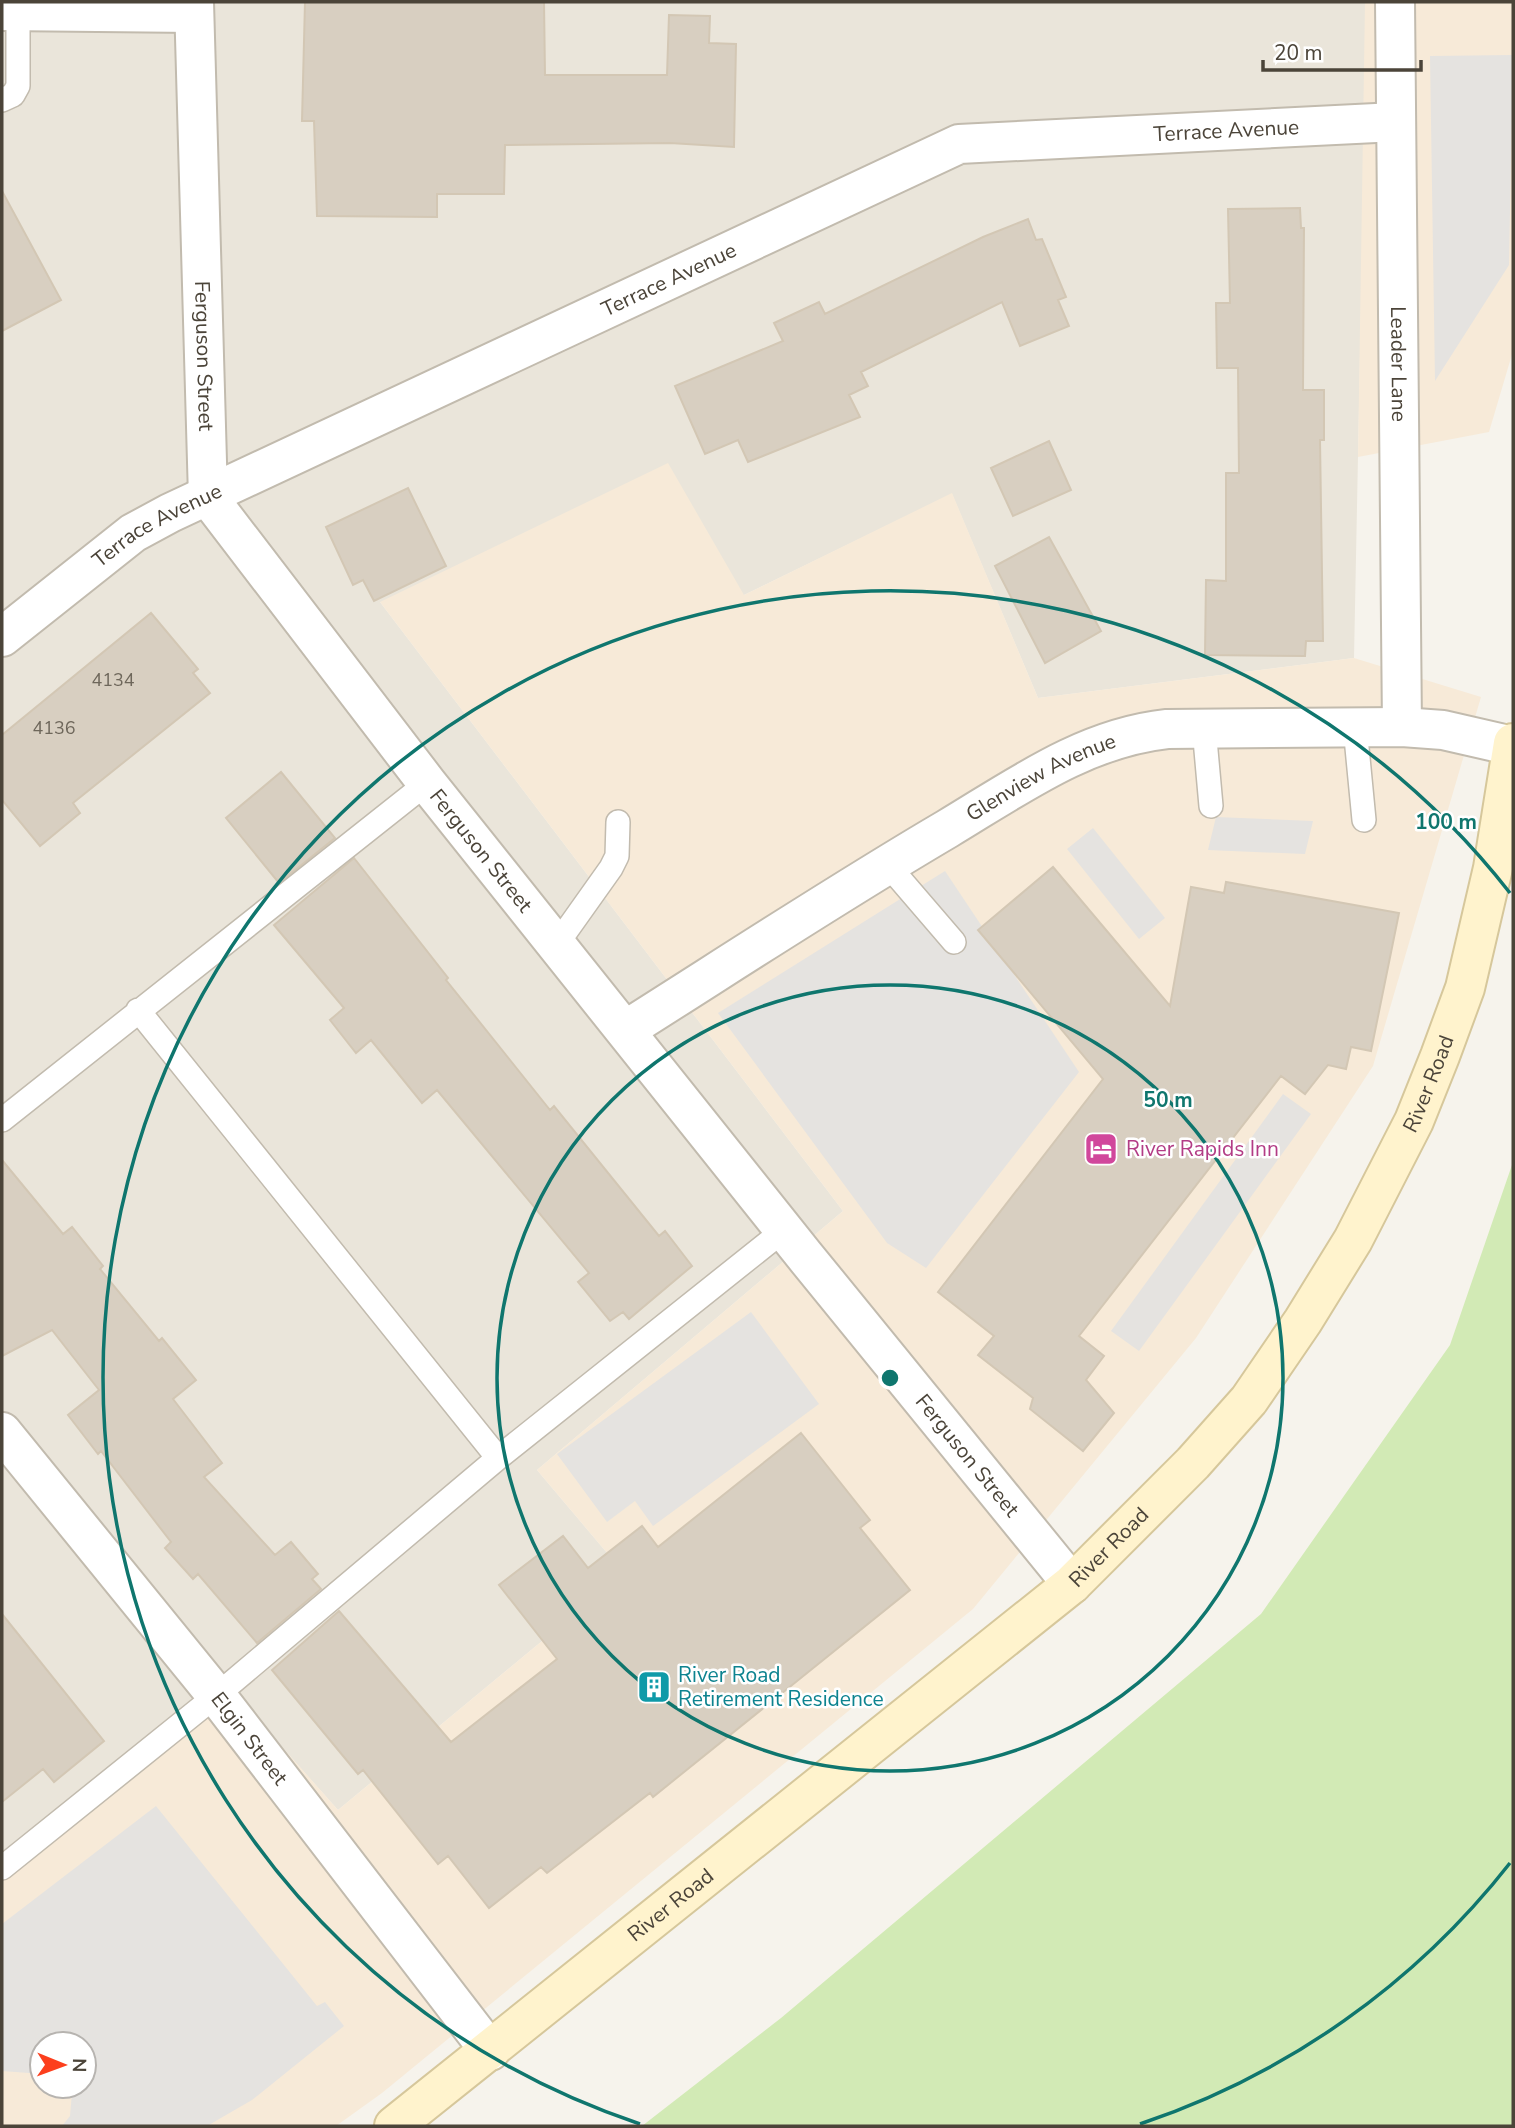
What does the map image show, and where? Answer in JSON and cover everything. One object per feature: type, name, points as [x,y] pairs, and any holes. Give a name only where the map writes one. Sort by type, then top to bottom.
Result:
[{"type":"main road","name":"River Road","points":[[394,2126],[1072,1584],[1193,1463],[1249,1400],[1303,1321],[1353,1240],[1413,1121],[1465,988],[1493,868],[1513,744]]},
{"type":"street","name":"Leader Lane","points":[[1395,2],[1402,727]]},
{"type":"street","points":[[10,11],[194,7]]},
{"type":"street","name":"Ferguson Street","points":[[194,7],[208,497],[427,783],[627,1029],[784,1230],[1072,1584]]},
{"type":"street","name":"Terrace Avenue","points":[[2,637],[134,533],[170,513],[959,144],[1396,122]]},
{"type":"street","name":"Glenview Avenue","points":[[627,1029],[887,864],[1061,761],[1096,744],[1138,732],[1205,728],[1402,727],[1443,730],[1513,744]]},
{"type":"street","name":"Elgin Street","points":[[2,1432],[216,1695],[490,2051]]},
{"type":"lane","points":[[2,100],[13,95],[18,86],[10,11]]},
{"type":"lane","points":[[1355,727],[1364,820]]},
{"type":"lane","points":[[1205,728],[1211,806]]},
{"type":"lane","points":[[2,1120],[427,783]]},
{"type":"lane","points":[[557,944],[617,856],[618,822]]},
{"type":"lane","points":[[887,864],[954,942]]},
{"type":"lane","points":[[138,1010],[498,1458]]},
{"type":"lane","points":[[2,1868],[216,1695],[498,1458],[784,1230]]},
{"type":"shaded area","points":[[2,2],[1367,2],[1354,658],[1038,698],[952,494],[744,595],[380,602],[843,1211],[537,1470],[624,1573],[338,1810],[222,1680],[2,1858]]},
{"type":"shaded area","points":[[1365,2],[1513,2],[1513,351],[1489,432],[1358,457]]},
{"type":"shaded area","points":[[1513,55],[1509,265],[1435,381],[1430,56]]},
{"type":"shaded area","points":[[668,463],[744,595],[952,493],[1038,698],[1354,658],[1481,697],[1373,1066],[1196,1338],[973,1609],[382,2093],[336,2126],[2,2126],[2,1858],[222,1679],[338,1810],[624,1573],[537,1470],[843,1211],[380,602]]},
{"type":"shaded area","points":[[1216,817],[1313,821],[1305,854],[1208,850]]},
{"type":"shaded area","points":[[1093,828],[1165,918],[1139,939],[1067,849]]},
{"type":"shaded area","points":[[945,871],[1079,1072],[926,1268],[887,1243],[718,1013]]},
{"type":"shaded area","points":[[1283,1094],[1311,1114],[1139,1351],[1111,1331]]},
{"type":"shaded area","points":[[751,1312],[819,1404],[653,1526],[635,1501],[607,1522],[557,1454]]},
{"type":"shaded area","points":[[156,1806],[317,2006],[325,2002],[344,2026],[252,2100],[207,2126],[62,2126],[70,2116],[71,2100],[98,2100],[98,2030],[28,2030],[28,2073],[2,2071],[2,1924]]},
{"type":"green space","points":[[1513,1162],[1513,2126],[642,2126],[781,2018],[1261,1614],[1450,1345]]},
{"type":"building","points":[[305,2],[544,2],[545,75],[667,75],[669,15],[710,16],[709,43],[736,44],[734,147],[670,143],[505,145],[504,194],[437,194],[437,217],[317,216],[314,121],[302,121]]},
{"type":"building","points":[[2,191],[61,300],[2,331]]},
{"type":"building","points":[[1300,208],[1301,228],[1304,228],[1303,390],[1324,390],[1324,440],[1320,440],[1323,641],[1306,641],[1305,656],[1205,655],[1206,580],[1226,581],[1226,473],[1239,473],[1238,368],[1217,368],[1216,303],[1230,303],[1228,209]]},
{"type":"building","points":[[1028,219],[1036,240],[1042,239],[1066,297],[1058,300],[1069,326],[1020,346],[1002,302],[861,372],[868,386],[849,395],[860,417],[748,462],[738,440],[705,454],[675,386],[783,341],[774,323],[819,302],[825,314],[983,237]]},
{"type":"building","points":[[1049,441],[1071,490],[1013,516],[991,468]]},
{"type":"building","points":[[408,488],[446,566],[374,601],[363,580],[353,585],[326,527]]},
{"type":"building","points":[[1049,537],[1101,631],[1045,663],[995,566]]},
{"type":"building","points":[[151,613],[198,669],[193,673],[210,693],[73,803],[80,813],[40,846],[2,800],[2,735]]},
{"type":"building","points":[[281,772],[335,838],[279,883],[226,818]]},
{"type":"building","points":[[354,858],[448,978],[446,980],[550,1110],[554,1106],[659,1236],[665,1231],[692,1266],[629,1319],[623,1312],[610,1321],[578,1282],[589,1273],[437,1090],[422,1103],[371,1040],[356,1053],[330,1020],[344,1008],[274,925]]},
{"type":"building","points":[[1053,867],[1170,1006],[1191,887],[1224,893],[1226,882],[1399,913],[1371,1051],[1351,1047],[1346,1069],[1328,1065],[1305,1094],[1281,1076],[1079,1336],[1104,1356],[1086,1380],[1114,1413],[1083,1451],[1030,1409],[1033,1398],[978,1355],[994,1336],[938,1292],[1103,1079],[978,930]]},
{"type":"building","points":[[2,1160],[63,1234],[72,1227],[103,1266],[100,1269],[159,1341],[162,1338],[196,1380],[173,1399],[222,1463],[204,1477],[275,1555],[291,1542],[318,1574],[312,1579],[321,1589],[257,1643],[198,1574],[193,1579],[165,1548],[171,1542],[101,1451],[98,1454],[68,1415],[99,1390],[52,1330],[2,1356]]},
{"type":"building","name":"River Road Retirement Residence","points":[[801,1433],[870,1520],[860,1528],[910,1590],[653,1797],[650,1793],[547,1873],[541,1867],[489,1908],[448,1856],[438,1864],[363,1770],[358,1774],[272,1670],[339,1611],[451,1742],[557,1659],[499,1585],[563,1536],[588,1568],[642,1526],[658,1547]]},
{"type":"building","points":[[2,1614],[104,1741],[54,1782],[43,1769],[2,1802]]},
{"type":"place","name":"River Rapids Inn","points":[[1101,1149]]},
{"type":"place","name":"River Road Retirement Residence","points":[[654,1687]]}]
